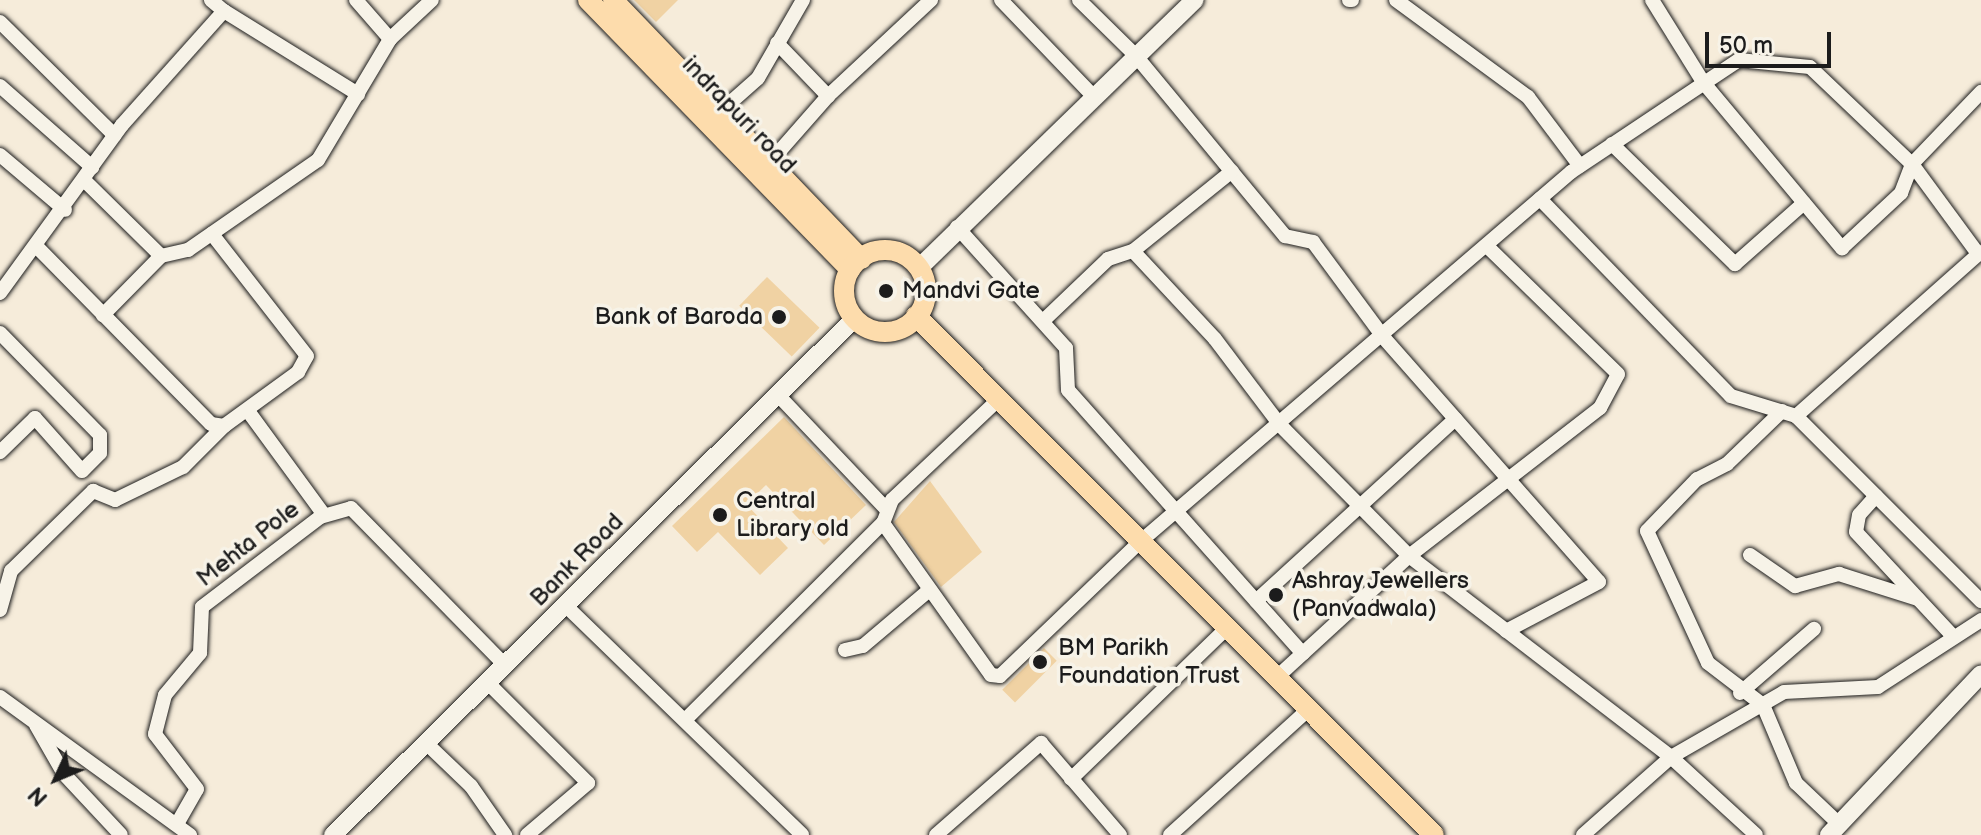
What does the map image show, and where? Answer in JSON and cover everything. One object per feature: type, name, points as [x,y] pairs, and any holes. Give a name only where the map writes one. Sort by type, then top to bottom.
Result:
[{"type":"main road","name":"indrapuri road","points":[[588,0],[716,115],[856,264]]},
{"type":"main road","points":[[613,0],[716,115]]},
{"type":"main road","points":[[920,267],[957,227],[1195,0]]},
{"type":"main road","points":[[891,249],[920,267],[928,288],[916,316],[890,332],[854,319],[844,294],[856,264],[891,249]]},
{"type":"main road","points":[[916,316],[1432,834]]},
{"type":"main road","name":"Bank Road","points":[[333,835],[854,319]]},
{"type":"main road","points":[[1834,829],[1981,674]]},
{"type":"street","points":[[356,0],[390,39]]},
{"type":"street","points":[[103,315],[161,256],[212,234],[318,160],[390,39],[432,0]]},
{"type":"street","points":[[716,115],[758,78],[803,0]]},
{"type":"street","points":[[766,167],[828,96],[931,0]]},
{"type":"street","points":[[1001,0],[1094,97]]},
{"type":"street","points":[[1079,0],[1139,53]]},
{"type":"street","points":[[1093,0],[1285,236],[1313,242],[1384,338],[1599,582],[1506,631]]},
{"type":"street","points":[[1396,0],[1528,97],[1580,166]]},
{"type":"street","points":[[1652,0],[1703,82],[1842,248],[1901,193],[1912,164],[1981,92]]},
{"type":"street","points":[[0,293],[39,249],[114,135],[216,3],[358,94]]},
{"type":"street","points":[[0,22],[114,135]]},
{"type":"street","points":[[777,43],[828,96]]},
{"type":"street","points":[[778,395],[885,516],[928,591],[991,675],[1000,676],[1141,541],[1384,338],[1580,166],[1739,60],[1810,67],[1912,164],[1980,253],[1647,531],[1708,663],[1740,693],[1763,705],[1796,783],[1834,829]]},
{"type":"street","points":[[0,86],[88,174],[161,256]]},
{"type":"street","points":[[1612,144],[1735,264],[1804,203]]},
{"type":"street","points":[[0,155],[65,210]]},
{"type":"street","points":[[1043,321],[1108,259],[1133,251],[1232,171]]},
{"type":"street","points":[[1540,199],[1731,396],[1789,414],[1981,601]]},
{"type":"street","points":[[957,227],[1066,348],[1068,390],[1303,654]]},
{"type":"street","points":[[0,610],[11,571],[93,491],[115,500],[183,467],[224,426],[298,372],[306,347],[212,234]]},
{"type":"street","points":[[1276,678],[1409,556],[1512,483],[1600,408],[1618,374],[1487,246]]},
{"type":"street","points":[[39,249],[211,424],[224,426]]},
{"type":"street","points":[[1133,251],[1215,339],[1280,425],[1409,556],[1671,757],[1756,835]]},
{"type":"street","points":[[0,333],[100,435],[100,453],[82,471],[35,418],[0,452]]},
{"type":"street","points":[[686,719],[999,399]]},
{"type":"street","points":[[248,411],[324,515]]},
{"type":"street","points":[[1256,601],[1455,419]]},
{"type":"street","points":[[1876,496],[1859,515],[1856,532],[1950,633]]},
{"type":"street","name":"Mehta Pole","points":[[177,824],[197,789],[155,734],[165,695],[200,653],[202,607],[324,515],[351,508],[505,665]]},
{"type":"street","points":[[1750,555],[1795,586],[1839,574],[1918,599]]},
{"type":"street","points":[[845,650],[863,646],[928,591]]},
{"type":"street","points":[[565,605],[686,719],[802,835]]},
{"type":"street","points":[[1583,835],[1671,757],[1784,692],[1878,687],[1950,633],[1981,620]]},
{"type":"street","points":[[1071,779],[1227,628]]},
{"type":"street","points":[[1740,693],[1814,629]]},
{"type":"street","points":[[487,682],[588,783],[527,835]]},
{"type":"street","points":[[0,697],[190,835]]},
{"type":"street","points":[[1170,835],[1308,710]]},
{"type":"street","points":[[34,721],[64,774],[121,835]]},
{"type":"street","points":[[426,743],[471,786],[505,835]]},
{"type":"street","points":[[936,835],[1032,745],[1041,743],[1120,835]]},
{"type":"building","points":[[634,0],[678,0],[656,22]]},
{"type":"building","name":"Bank of Baroda","points":[[767,277],[820,328],[792,356],[739,306]]},
{"type":"building","points":[[784,417],[866,505],[824,545],[766,485],[746,504],[788,548],[760,575],[718,532],[697,552],[672,526]]},
{"type":"building","points":[[930,481],[982,552],[941,587],[894,522]]},
{"type":"building","points":[[1044,648],[1057,661],[1015,702],[1002,690]]},
{"type":"place","name":"Mandvi Gate","points":[[886,291]]},
{"type":"place","name":"Bank of Baroda","points":[[779,317]]},
{"type":"place","name":"Central Library old","points":[[720,515]]},
{"type":"place","name":"Ashray Jewellers (Panvadwala)","points":[[1276,595]]},
{"type":"place","name":"BM Parikh Foundation Trust","points":[[1040,662]]}]
